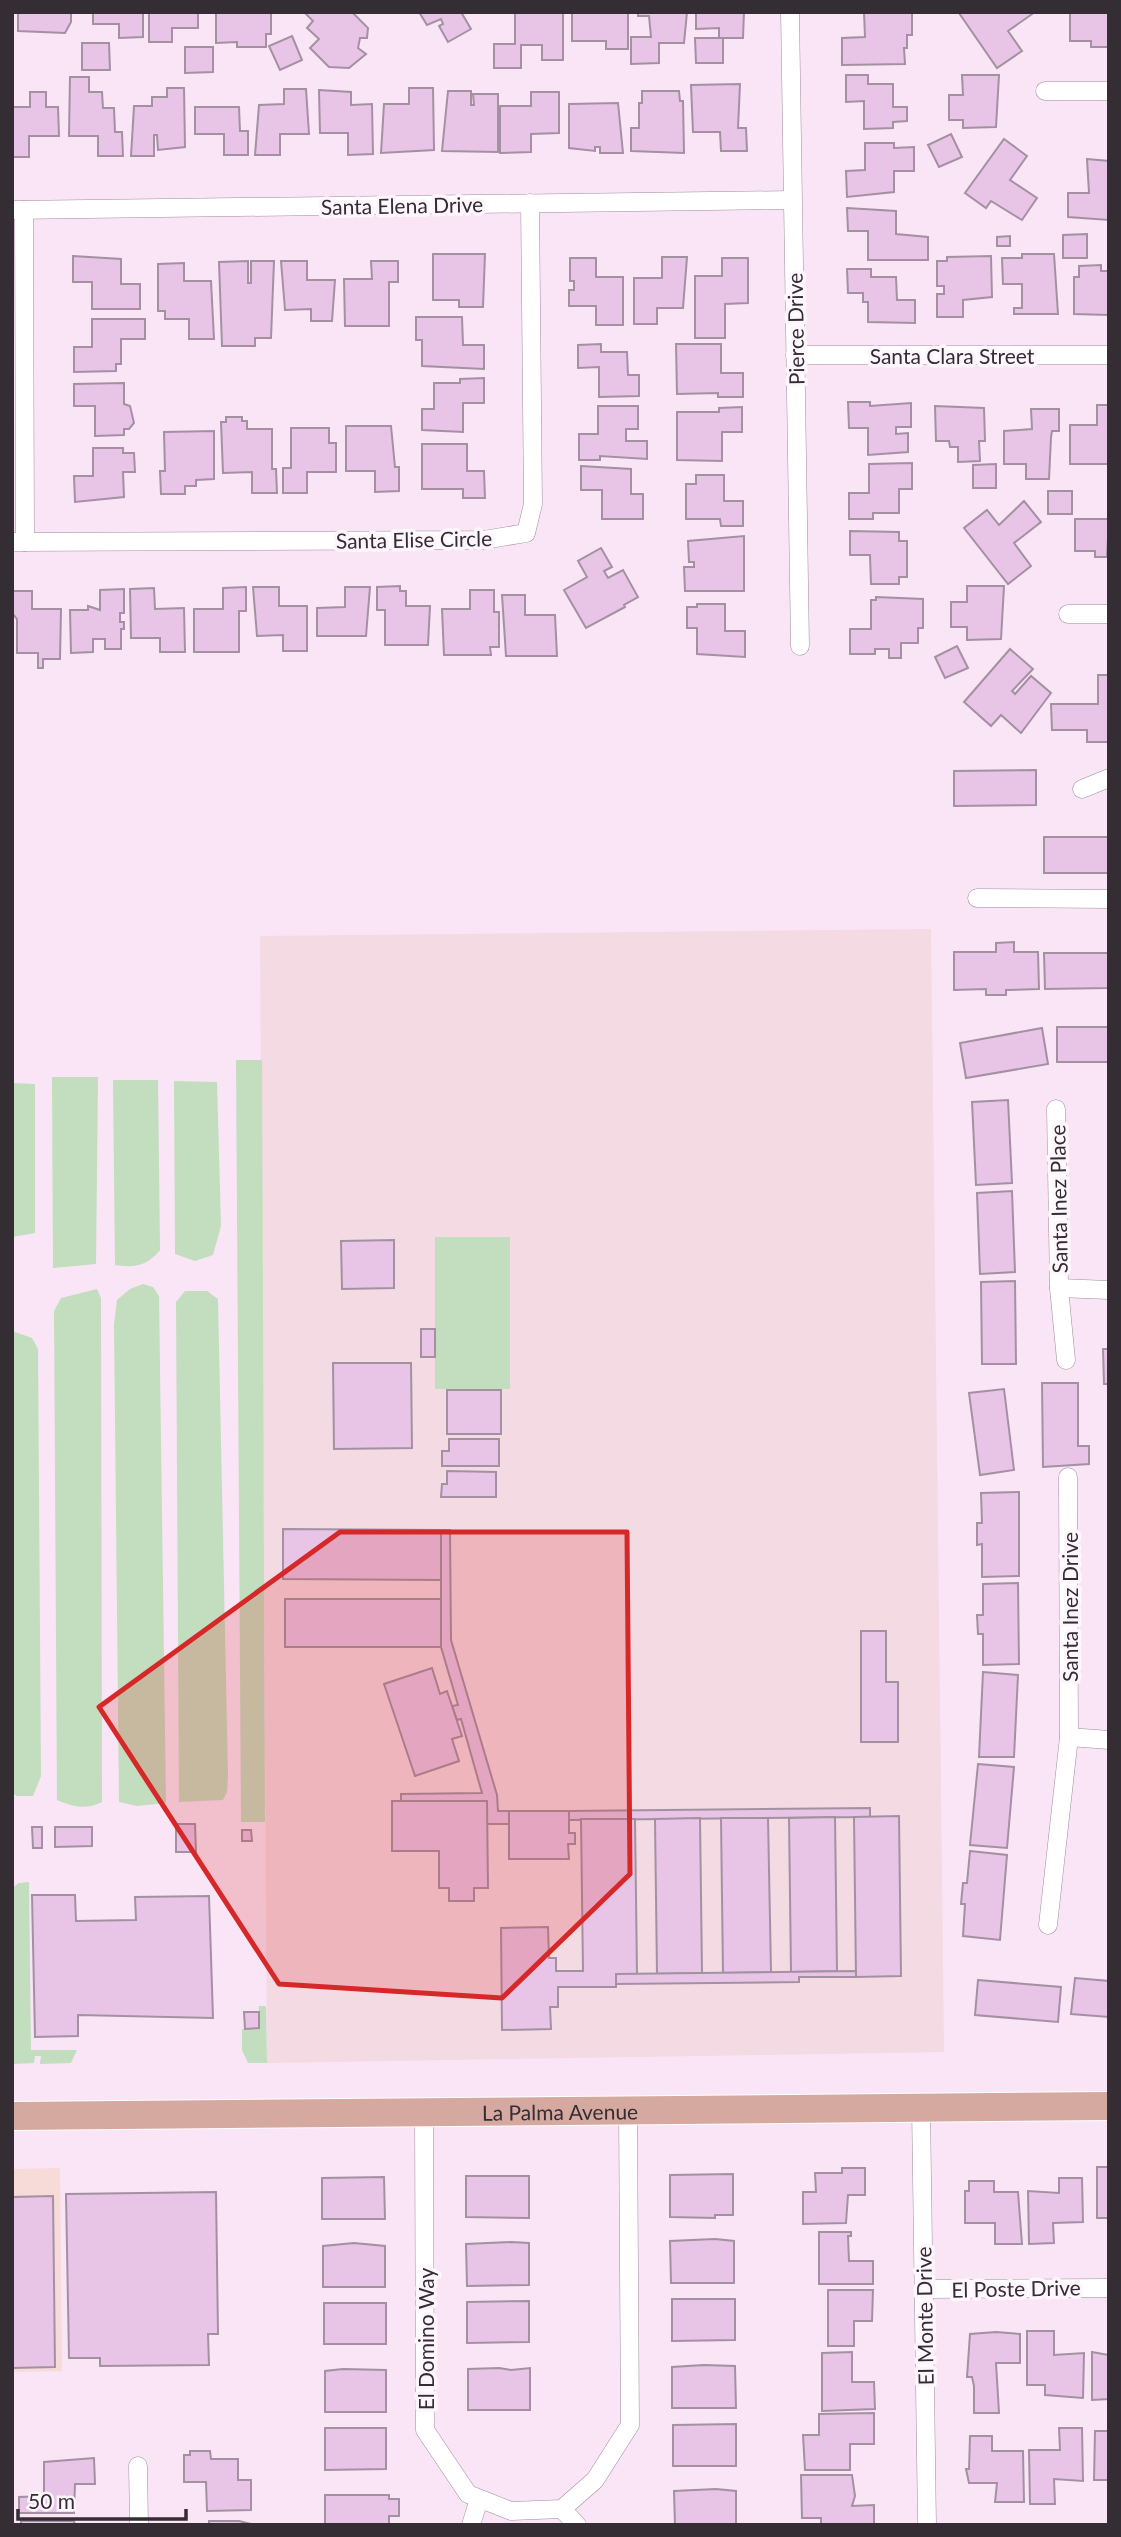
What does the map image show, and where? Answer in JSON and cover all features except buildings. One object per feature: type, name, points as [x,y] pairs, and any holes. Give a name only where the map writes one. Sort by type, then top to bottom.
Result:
[{"type":"main road","name":"La Palma Avenue","points":[[12,2116],[1109,2106]]},
{"type":"street","name":"Pierce Drive","points":[[790,12],[800,646]]},
{"type":"street","points":[[1045,91],[1109,91]]},
{"type":"street","name":"Santa Elena Drive","points":[[18,210],[792,200]]},
{"type":"street","name":"Santa Elise Circle","points":[[19,542],[484,540],[526,533],[533,504],[530,203]]},
{"type":"street","points":[[18,210],[19,542]]},
{"type":"street","name":"Santa Clara Street","points":[[796,355],[1109,355]]},
{"type":"street","points":[[1068,614],[1109,614]]},
{"type":"street","points":[[1082,789],[1109,778]]},
{"type":"street","points":[[977,898],[1109,899]]},
{"type":"street","name":"Santa Inez Place","points":[[1056,1109],[1059,1288],[1066,1360]]},
{"type":"street","name":"Santa Inez Place","points":[[1059,1288],[1109,1290]]},
{"type":"street","name":"Santa Inez Drive","points":[[1048,1925],[1069,1737],[1068,1477]]},
{"type":"street","points":[[1069,1737],[1109,1740]]},
{"type":"street","name":"El Monte Drive","points":[[921,2107],[927,2525]]},
{"type":"street","points":[[577,2525],[562,2509],[594,2480],[630,2425],[628,2110]]},
{"type":"street","name":"El Domino Way","points":[[424,2112],[425,2430],[468,2494],[511,2511],[562,2509]]},
{"type":"street","name":"El Poste Drive","points":[[924,2289],[1109,2288]]},
{"type":"street","points":[[138,2466],[139,2525]]},
{"type":"street","points":[[471,2525],[479,2499]]},
{"type":"highlighted area","points":[[340,1532],[627,1532],[630,1874],[502,1998],[279,1984],[99,1707]]},
{"type":"shaded area","points":[[931,929],[944,2052],[267,2063],[260,936]]},
{"type":"shaded area","points":[[60,2168],[62,2371],[12,2372],[12,2169]]},
{"type":"green space","points":[[236,1060],[262,1060],[265,1822],[241,1822]]},
{"type":"green space","points":[[52,1077],[98,1077],[96,1264],[53,1268]]},
{"type":"green space","points":[[113,1080],[158,1080],[160,1250],[150,1260],[135,1266],[115,1265]]},
{"type":"green space","points":[[174,1081],[217,1082],[221,1226],[213,1255],[195,1261],[175,1254]]},
{"type":"green space","points":[[12,1083],[35,1084],[35,1233],[12,1237]]},
{"type":"green space","points":[[435,1237],[510,1237],[510,1389],[435,1389]]},
{"type":"green space","points":[[143,1284],[153,1287],[159,1296],[166,1803],[137,1806],[119,1802],[114,1324],[117,1300],[130,1289]]},
{"type":"green space","points":[[97,1289],[101,1298],[102,1802],[80,1807],[57,1800],[54,1311],[61,1298]]},
{"type":"green space","points":[[185,1291],[207,1291],[218,1299],[228,1776],[227,1792],[223,1800],[179,1802],[176,1302]]},
{"type":"green space","points":[[12,1331],[32,1338],[38,1349],[41,1776],[33,1796],[17,1796],[12,1793]]},
{"type":"green space","points":[[29,1882],[31,2050],[77,2050],[71,2063],[40,2064],[41,2056],[35,2056],[34,2063],[12,2064],[12,1888],[19,1883]]},
{"type":"green space","points":[[259,2006],[266,2006],[267,2063],[248,2063],[242,2050],[242,2029],[258,2028]]}]
